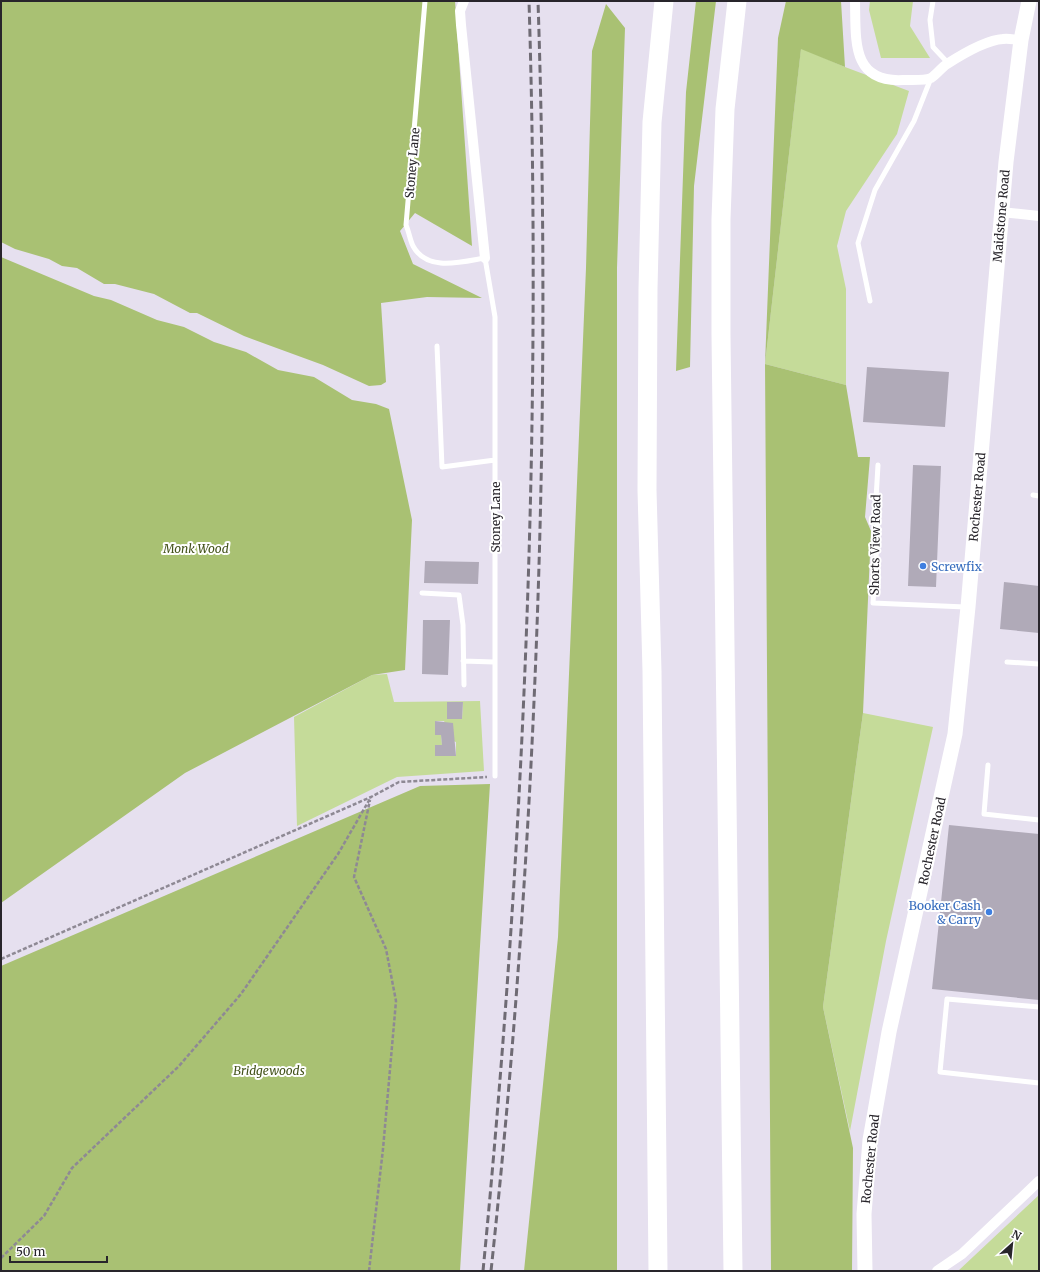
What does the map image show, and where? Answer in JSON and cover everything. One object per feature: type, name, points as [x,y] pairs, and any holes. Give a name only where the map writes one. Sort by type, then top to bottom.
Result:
[{"type":"highway","points":[[658,1271],[651,663],[647,490],[648,289],[652,122],[664,1]]},
{"type":"highway","points":[[733,1271],[721,273],[726,109],[737,1]]},
{"type":"main road","name":"Maidstone Road","points":[[982,432],[1010,123],[1021,40],[1029,1]]},
{"type":"main road","name":"Rochester Road","points":[[865,1271],[864,1214],[870,1140],[889,1032],[955,734],[968,608],[982,432]]},
{"type":"street","name":"Stoney Lane","points":[[464,1],[460,11],[461,25],[484,258]]},
{"type":"street","points":[[856,1],[856,32],[860,58],[865,68],[872,74],[890,81],[932,78],[948,63],[995,40],[1021,40]]},
{"type":"street","points":[[1001,212],[1039,216]]},
{"type":"street","points":[[937,1271],[962,1254],[1039,1182]]},
{"type":"lane","name":"Stoney Lane","points":[[425,1],[406,225],[413,245],[418,253],[430,261],[443,264],[484,258],[495,317],[495,776]]},
{"type":"lane","points":[[933,1],[930,20],[933,47],[948,63]]},
{"type":"lane","points":[[870,301],[858,243],[875,190],[914,121],[932,78]]},
{"type":"lane","points":[[437,346],[442,467],[495,460]]},
{"type":"lane","name":"Shorts View Road","points":[[878,465],[875,516],[878,527],[873,603],[968,608]]},
{"type":"lane","points":[[1033,495],[1039,496]]},
{"type":"lane","points":[[422,593],[459,595],[463,625],[464,685]]},
{"type":"lane","points":[[464,661],[494,662]]},
{"type":"lane","points":[[1007,662],[1039,664]]},
{"type":"lane","points":[[988,765],[984,814],[1039,820]]},
{"type":"lane","points":[[1039,1008],[947,998],[940,1072],[1039,1083]]},
{"type":"path","points":[[1,959],[371,797],[399,782],[495,776]]},
{"type":"path","points":[[1,1258],[44,1216],[72,1168],[179,1066],[240,994],[338,854],[371,797]]},
{"type":"path","points":[[369,1271],[383,1149],[396,1001],[386,949],[354,877],[371,797]]},
{"type":"green space","points":[[1,1],[455,1],[472,246],[415,213],[400,231],[413,264],[482,298],[427,297],[381,303],[386,382],[381,385],[369,386],[323,365],[244,336],[197,313],[190,313],[154,294],[115,284],[104,284],[77,268],[62,266],[49,259],[15,249],[1,242]]},
{"type":"green space","points":[[696,1],[716,1],[694,186],[690,367],[676,371],[686,92]]},
{"type":"green space","points":[[786,1],[841,1],[845,67],[801,49],[765,364],[778,38]]},
{"type":"green space","points":[[870,1],[913,1],[910,26],[930,58],[881,58],[869,10]]},
{"type":"green space","points":[[606,4],[625,28],[617,268],[617,1271],[524,1271],[558,937],[586,268],[592,51]]},
{"type":"green space","points":[[801,48],[845,67],[909,91],[897,134],[846,211],[837,246],[846,289],[846,385],[765,364]]},
{"type":"green space","name":"Monk Wood","points":[[1,257],[94,296],[111,300],[157,320],[184,327],[214,342],[246,352],[278,370],[314,377],[352,400],[376,404],[389,409],[412,520],[405,670],[372,675],[185,773],[1,903]]},
{"type":"green space","points":[[765,364],[846,385],[858,457],[870,457],[865,517],[871,531],[863,713],[823,1007],[853,1148],[852,1271],[771,1271]]},
{"type":"green space","points":[[387,674],[394,702],[480,701],[484,771],[397,777],[297,826],[294,717],[372,675]],"holes":[[[447,702],[463,702],[462,719],[447,719]],[[435,721],[444,721],[453,741],[456,742],[456,756],[435,756],[435,745],[442,745],[441,735],[435,735]]]},
{"type":"green space","points":[[863,713],[933,727],[886,941],[850,1131],[823,1007]]},
{"type":"green space","name":"Bridgewoods","points":[[490,784],[460,1271],[1,1271],[1,966],[420,786]]},
{"type":"green space","points":[[1039,1195],[1039,1271],[958,1271]]},
{"type":"building","points":[[867,367],[949,372],[945,427],[863,422]]},
{"type":"building","points":[[913,465],[941,466],[936,587],[908,586]]},
{"type":"building","points":[[425,561],[479,562],[478,584],[424,583]]},
{"type":"building","points":[[1004,582],[1039,586],[1039,633],[1000,629]]},
{"type":"building","points":[[423,620],[450,620],[448,675],[422,674]]},
{"type":"building","points":[[447,702],[463,702],[462,719],[447,719]]},
{"type":"building","points":[[435,721],[453,723],[456,756],[435,756],[435,745],[442,745],[441,735],[435,735]]},
{"type":"building","name":"Booker Cash & Carry","points":[[949,825],[1039,834],[1039,1000],[932,989]]},
{"type":"railway","points":[[483,1271],[509,954],[519,796],[526,637],[531,478],[533,319],[529,1]]},
{"type":"railway","points":[[491,1271],[507,1113],[519,954],[537,637],[543,319],[542,160],[538,1]]},
{"type":"place","name":"Screwfix","points":[[923,566]]},
{"type":"place","name":"Booker Cash & Carry","points":[[989,912]]}]
